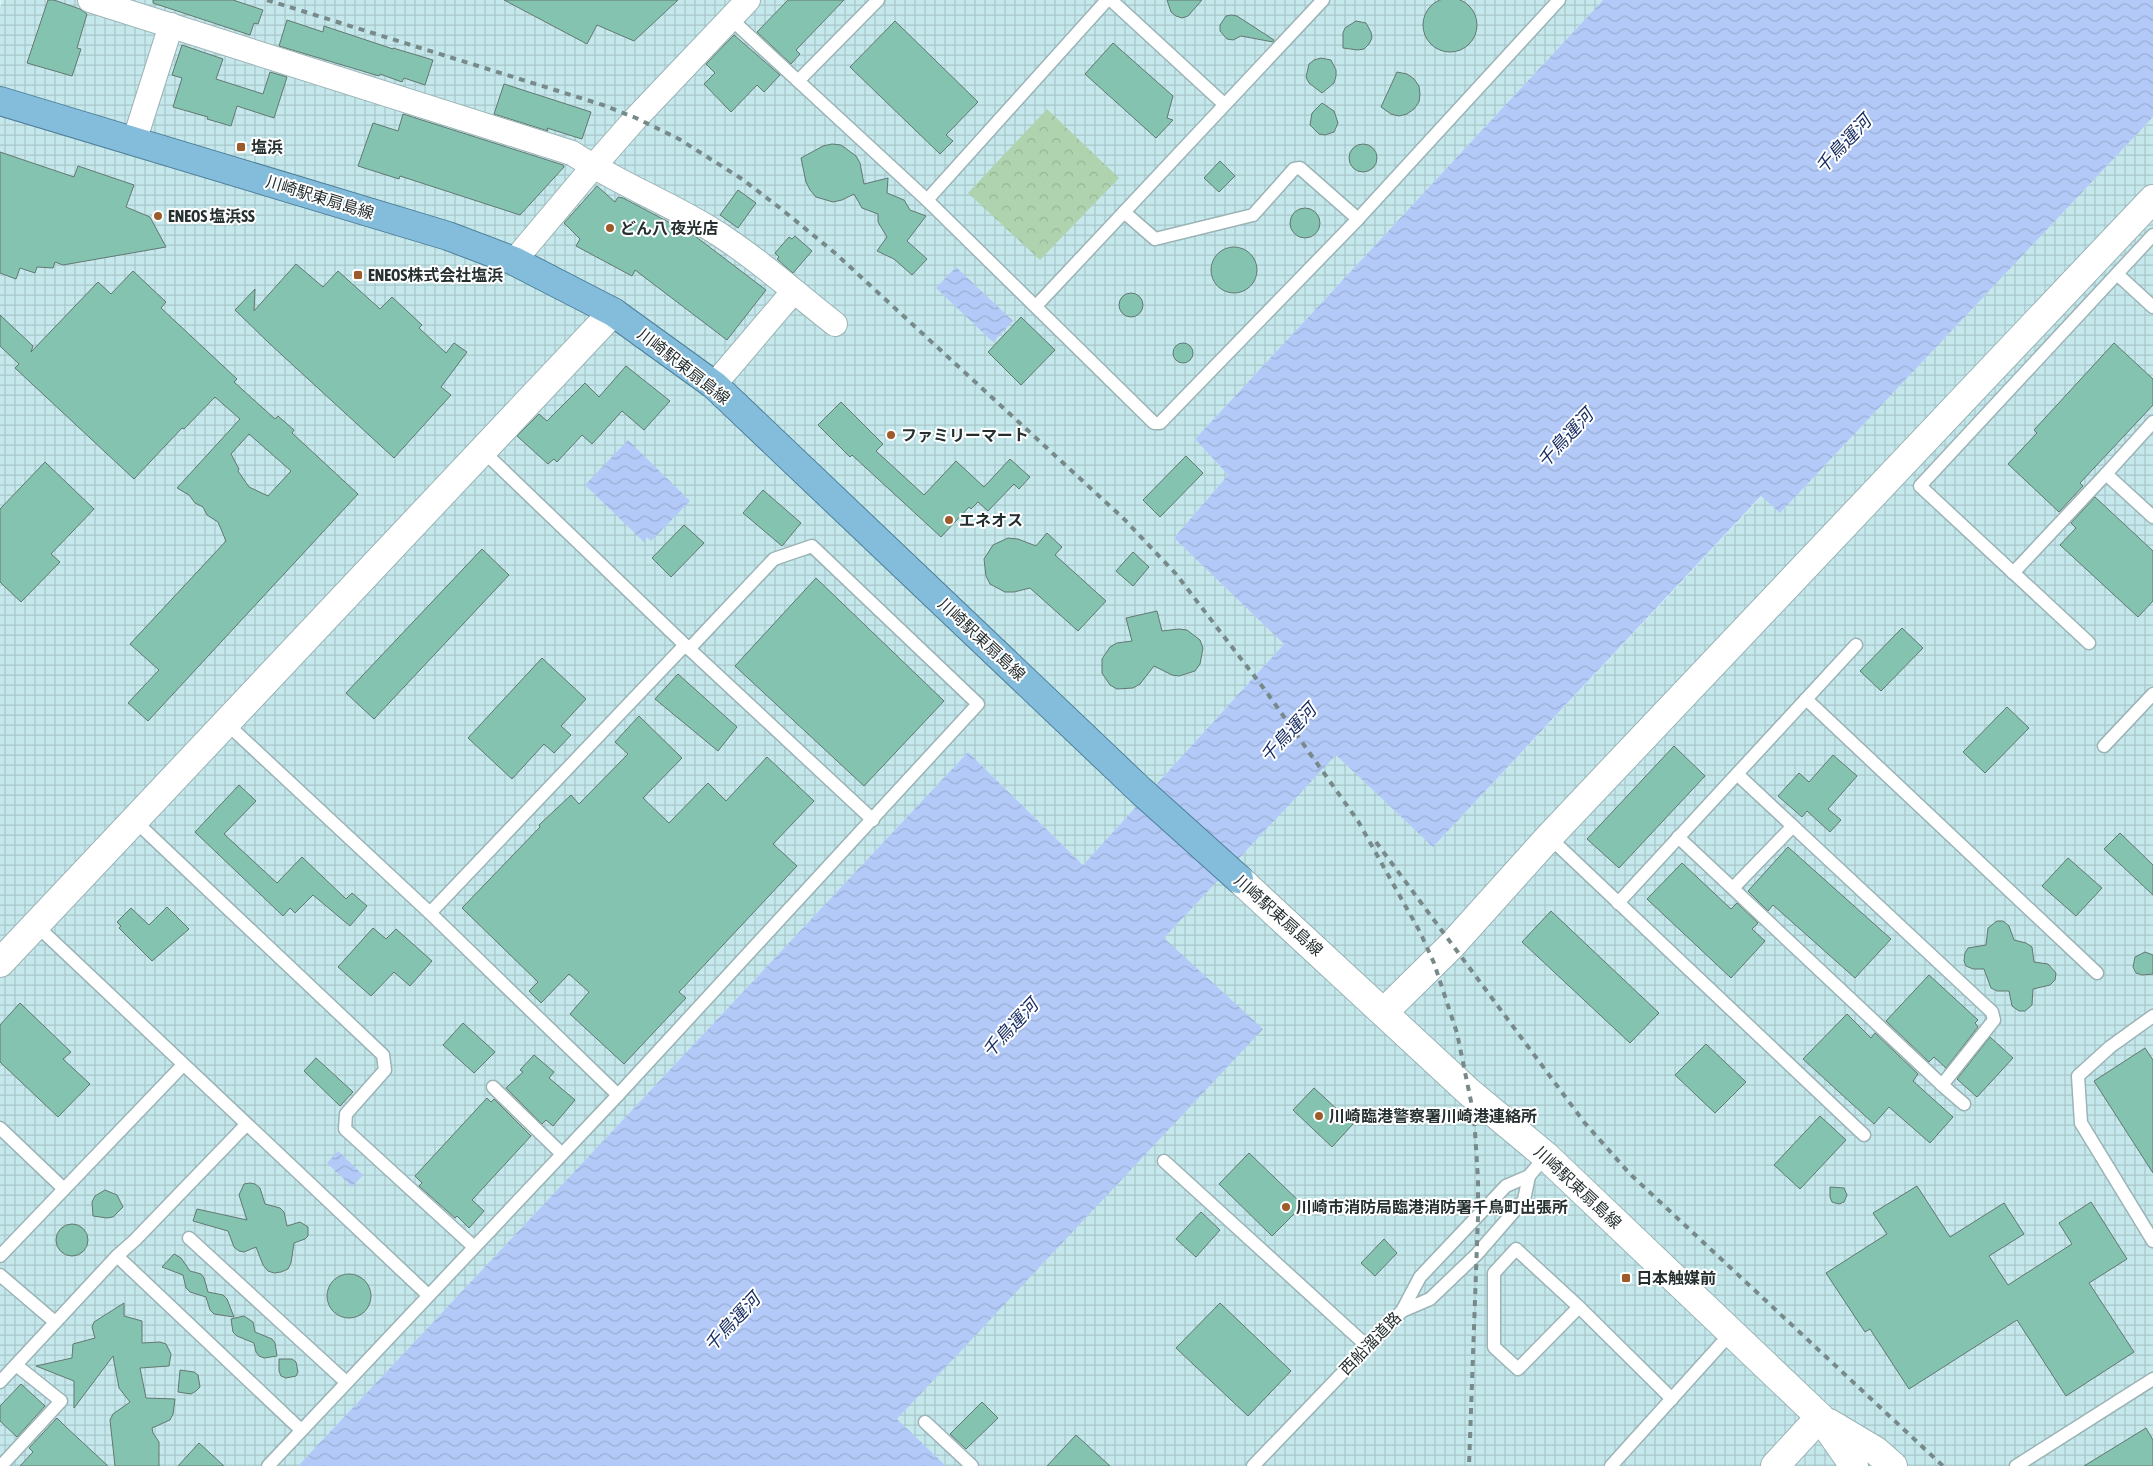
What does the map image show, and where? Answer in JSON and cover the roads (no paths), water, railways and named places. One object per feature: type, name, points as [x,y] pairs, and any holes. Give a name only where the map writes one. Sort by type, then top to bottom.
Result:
[{"type":"highway","name":"川崎駅東扇島線","points":[[0,101],[448,236],[514,261],[613,312],[714,386],[1140,790],[1239,879]]},
{"type":"street","points":[[90,0],[572,153],[730,241],[835,324]]},
{"type":"street","points":[[514,261],[593,166],[748,0]]},
{"type":"street","points":[[134,142],[171,25]]},
{"type":"street","points":[[1384,1012],[1452,945],[1550,837],[2153,198]]},
{"type":"street","points":[[714,386],[793,292]]},
{"type":"street","points":[[0,963],[613,312]]},
{"type":"street","name":"川崎駅東扇島線","points":[[1239,879],[1469,1092],[1537,1166],[1731,1333],[1820,1418],[1854,1466]]},
{"type":"street","points":[[1775,1466],[1820,1418]]},
{"type":"street","name":"川崎駅東扇島線","points":[[1820,1418],[1876,1451],[1893,1466]]},
{"type":"lane","points":[[798,81],[878,0]]},
{"type":"lane","points":[[927,200],[1109,0],[1224,104]]},
{"type":"lane","points":[[1036,306],[1323,0]]},
{"type":"lane","points":[[731,19],[927,200],[1154,423],[1160,423],[1358,220],[1559,0]]},
{"type":"lane","points":[[1124,212],[1156,239],[1253,215],[1294,169],[1300,168],[1358,220]]},
{"type":"lane","points":[[2089,643],[1920,486],[2153,235]]},
{"type":"lane","points":[[2117,274],[2153,307]]},
{"type":"lane","points":[[2013,573],[2153,422]]},
{"type":"lane","points":[[482,450],[687,647],[873,820]]},
{"type":"lane","points":[[2106,474],[2153,517]]},
{"type":"lane","points":[[268,1466],[618,1095],[978,704],[812,546],[774,559],[430,913]]},
{"type":"lane","points":[[1618,903],[1856,645]]},
{"type":"lane","points":[[2104,746],[2153,694]]},
{"type":"lane","points":[[1806,699],[2097,973]]},
{"type":"lane","points":[[225,722],[430,913],[618,1095]]},
{"type":"lane","points":[[1737,774],[1992,1012],[1994,1020],[1942,1085]]},
{"type":"lane","points":[[134,820],[383,1055],[385,1070],[346,1114],[345,1129],[474,1247]]},
{"type":"lane","points":[[1733,888],[1793,826]]},
{"type":"lane","points":[[1550,837],[1864,1135]]},
{"type":"lane","points":[[1678,837],[1964,1104]]},
{"type":"lane","points":[[36,924],[246,1125],[428,1295]]},
{"type":"lane","points":[[2153,1016],[2110,1047],[2078,1076],[2082,1123],[2153,1241]]},
{"type":"lane","points":[[0,1256],[183,1065]]},
{"type":"lane","points":[[493,1088],[562,1154]]},
{"type":"lane","points":[[0,1382],[117,1256],[135,1240],[246,1125]]},
{"type":"lane","points":[[0,1128],[64,1189]]},
{"type":"lane","points":[[1164,1161],[1367,1346]]},
{"type":"lane","points":[[1402,1310],[1430,1299],[1477,1254],[1524,1200],[1537,1166]]},
{"type":"lane","name":"西船溜道路","points":[[1253,1466],[1402,1310],[1420,1277],[1506,1186],[1537,1166]]},
{"type":"lane","points":[[189,1238],[346,1382]]},
{"type":"lane","points":[[1578,1307],[1518,1369],[1494,1347],[1494,1273],[1516,1249],[1578,1307],[1672,1399]]},
{"type":"lane","points":[[117,1256],[302,1430]]},
{"type":"lane","points":[[0,1275],[56,1322]]},
{"type":"lane","points":[[1611,1466],[1731,1333]]},
{"type":"lane","points":[[1,1466],[61,1401],[16,1365]]},
{"type":"lane","points":[[2016,1466],[2153,1380]]},
{"type":"lane","points":[[925,1422],[972,1466]]},
{"type":"water","name":"千鳥運河","points":[[1603,0],[2153,0],[2153,117],[1780,513],[1761,496],[1433,847],[1336,755],[1164,938],[1263,1029],[897,1419],[946,1466],[298,1466],[968,752],[1083,865],[1284,644],[1174,538],[1228,475],[1195,439]]},
{"type":"water","points":[[956,267],[1013,321],[993,342],[936,288]]},
{"type":"water","points":[[628,440],[690,501],[651,541],[647,537],[644,542],[585,485]]},
{"type":"water","points":[[338,1151],[363,1175],[352,1187],[327,1163]]},
{"type":"railway","points":[[267,0],[603,105],[636,118],[679,139],[742,179],[835,253],[1124,519],[1176,574],[1265,690],[1358,821],[1420,932],[1434,963],[1457,1033],[1474,1116],[1478,1180],[1469,1466]]},
{"type":"railway","points":[[1376,842],[1584,1122],[1629,1173],[1943,1466]]},
{"type":"place","name":"塩浜","points":[[241,147]]},
{"type":"place","name":"ENEOS 塩浜SS","points":[[158,216]]},
{"type":"place","name":"どん八 夜光店","points":[[610,228]]},
{"type":"place","name":"ENEOS株式会社塩浜","points":[[358,275]]},
{"type":"place","name":"ファミリーマート","points":[[891,435]]},
{"type":"place","name":"エネオス","points":[[949,520]]},
{"type":"place","name":"川崎臨港警察署川崎港連絡所","points":[[1319,1116]]},
{"type":"place","name":"川崎市消防局臨港消防署千鳥町出張所","points":[[1286,1207]]},
{"type":"place","name":"日本触媒前","points":[[1626,1278]]}]
